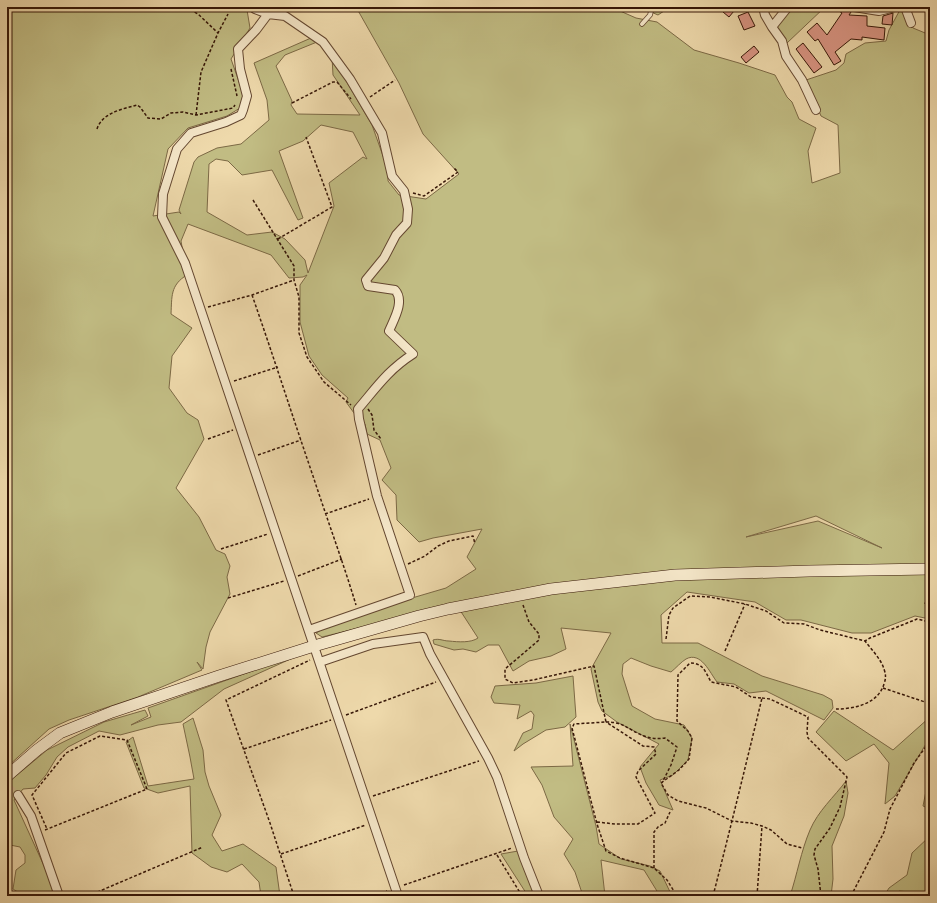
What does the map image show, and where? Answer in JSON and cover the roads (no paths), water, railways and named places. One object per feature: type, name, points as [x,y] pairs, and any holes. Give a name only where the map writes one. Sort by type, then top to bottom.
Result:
[{"type":"street","points":[[252,7],[268,14],[285,16],[322,42],[350,79],[382,133],[392,176],[404,191],[408,208],[407,223],[396,235],[384,258],[366,280],[368,286],[395,290],[398,293],[399,303],[389,331],[413,354],[399,363],[381,380],[358,410],[377,496],[410,595],[309,630]]},
{"type":"street","points":[[763,7],[765,15],[782,41],[786,56],[802,80],[816,110]]},
{"type":"street","points":[[772,27],[788,7]]},
{"type":"street","points":[[854,7],[878,11],[896,7]]},
{"type":"street","points":[[904,7],[911,23]]},
{"type":"street","points":[[268,14],[256,30],[238,49],[240,69],[247,96],[241,115],[226,122],[192,132],[177,149],[163,194],[162,217],[185,263],[372,822],[397,892]]},
{"type":"street","points":[[317,655],[419,616],[520,595],[578,586],[675,575],[809,570],[930,569]]},
{"type":"street","points":[[7,776],[37,750],[60,733],[126,708],[226,674],[373,644],[423,636],[430,654],[488,758],[497,778],[519,845],[539,896]]},
{"type":"street","points":[[18,795],[31,816],[38,833],[59,896]]},
{"type":"lane","points":[[642,24],[650,15],[652,7]]},
{"type":"tunnel","points":[[7,787],[18,795]]}]
